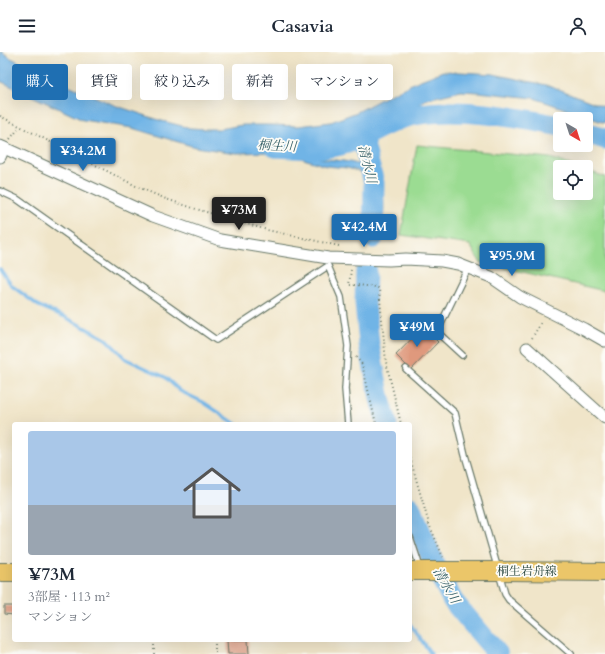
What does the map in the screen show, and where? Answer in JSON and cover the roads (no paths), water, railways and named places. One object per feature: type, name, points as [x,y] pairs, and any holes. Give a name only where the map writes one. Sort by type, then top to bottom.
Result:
[{"type":"main road","name":"桐生岩舟線","points":[[418,571],[605,572]]},
{"type":"main road","points":[[0,572],[12,572]]},
{"type":"street","points":[[1,151],[36,164],[153,216],[220,240],[328,262],[367,259],[406,259],[458,264],[491,277],[520,297],[605,341]]},
{"type":"street","points":[[527,348],[605,418]]},
{"type":"lane","points":[[0,191],[17,199],[216,340],[328,262],[341,297],[348,346],[345,389],[348,422]]},
{"type":"lane","points":[[462,355],[436,332],[466,272],[467,267]]},
{"type":"lane","points":[[406,369],[455,413],[465,455],[498,571],[509,600],[571,654]]},
{"type":"lane","points":[[412,543],[418,561],[418,571]]},
{"type":"water","points":[[0,52],[2,52],[23,64],[12,64],[12,87],[0,81]]},
{"type":"water","points":[[444,71],[493,74],[551,86],[605,107],[605,123],[593,119],[593,112],[574,112],[534,98],[461,91],[427,99],[400,116],[375,128],[341,139],[299,144],[309,153],[319,158],[355,163],[368,168],[374,173],[379,179],[382,187],[384,205],[381,239],[366,237],[371,204],[371,186],[367,179],[358,171],[347,168],[326,166],[291,155],[273,152],[236,153],[195,147],[132,128],[83,120],[40,100],[68,100],[68,85],[76,88],[76,100],[103,100],[162,121],[190,128],[220,129],[242,125],[299,126],[331,122],[357,112],[379,100],[393,100],[393,93]]},
{"type":"waterway","name":"桐生川","points":[[275,147],[312,148],[339,146],[356,140],[406,117],[432,113],[450,112],[488,114],[553,125]]},
{"type":"waterway","name":"桐生川","points":[[593,135],[605,139]]},
{"type":"waterway","name":"清水川","points":[[362,137],[374,183],[373,238]]},
{"type":"waterway","points":[[0,269],[12,286],[39,306],[65,317],[106,339],[126,359],[165,377],[180,391],[203,402],[233,422]]},
{"type":"waterway","name":"清水川","points":[[366,271],[365,303],[369,344],[380,399],[386,422]]},
{"type":"waterway","name":"清水川","points":[[412,512],[437,570],[453,601],[498,654]]},
{"type":"waterway","points":[[412,627],[431,654]]}]
